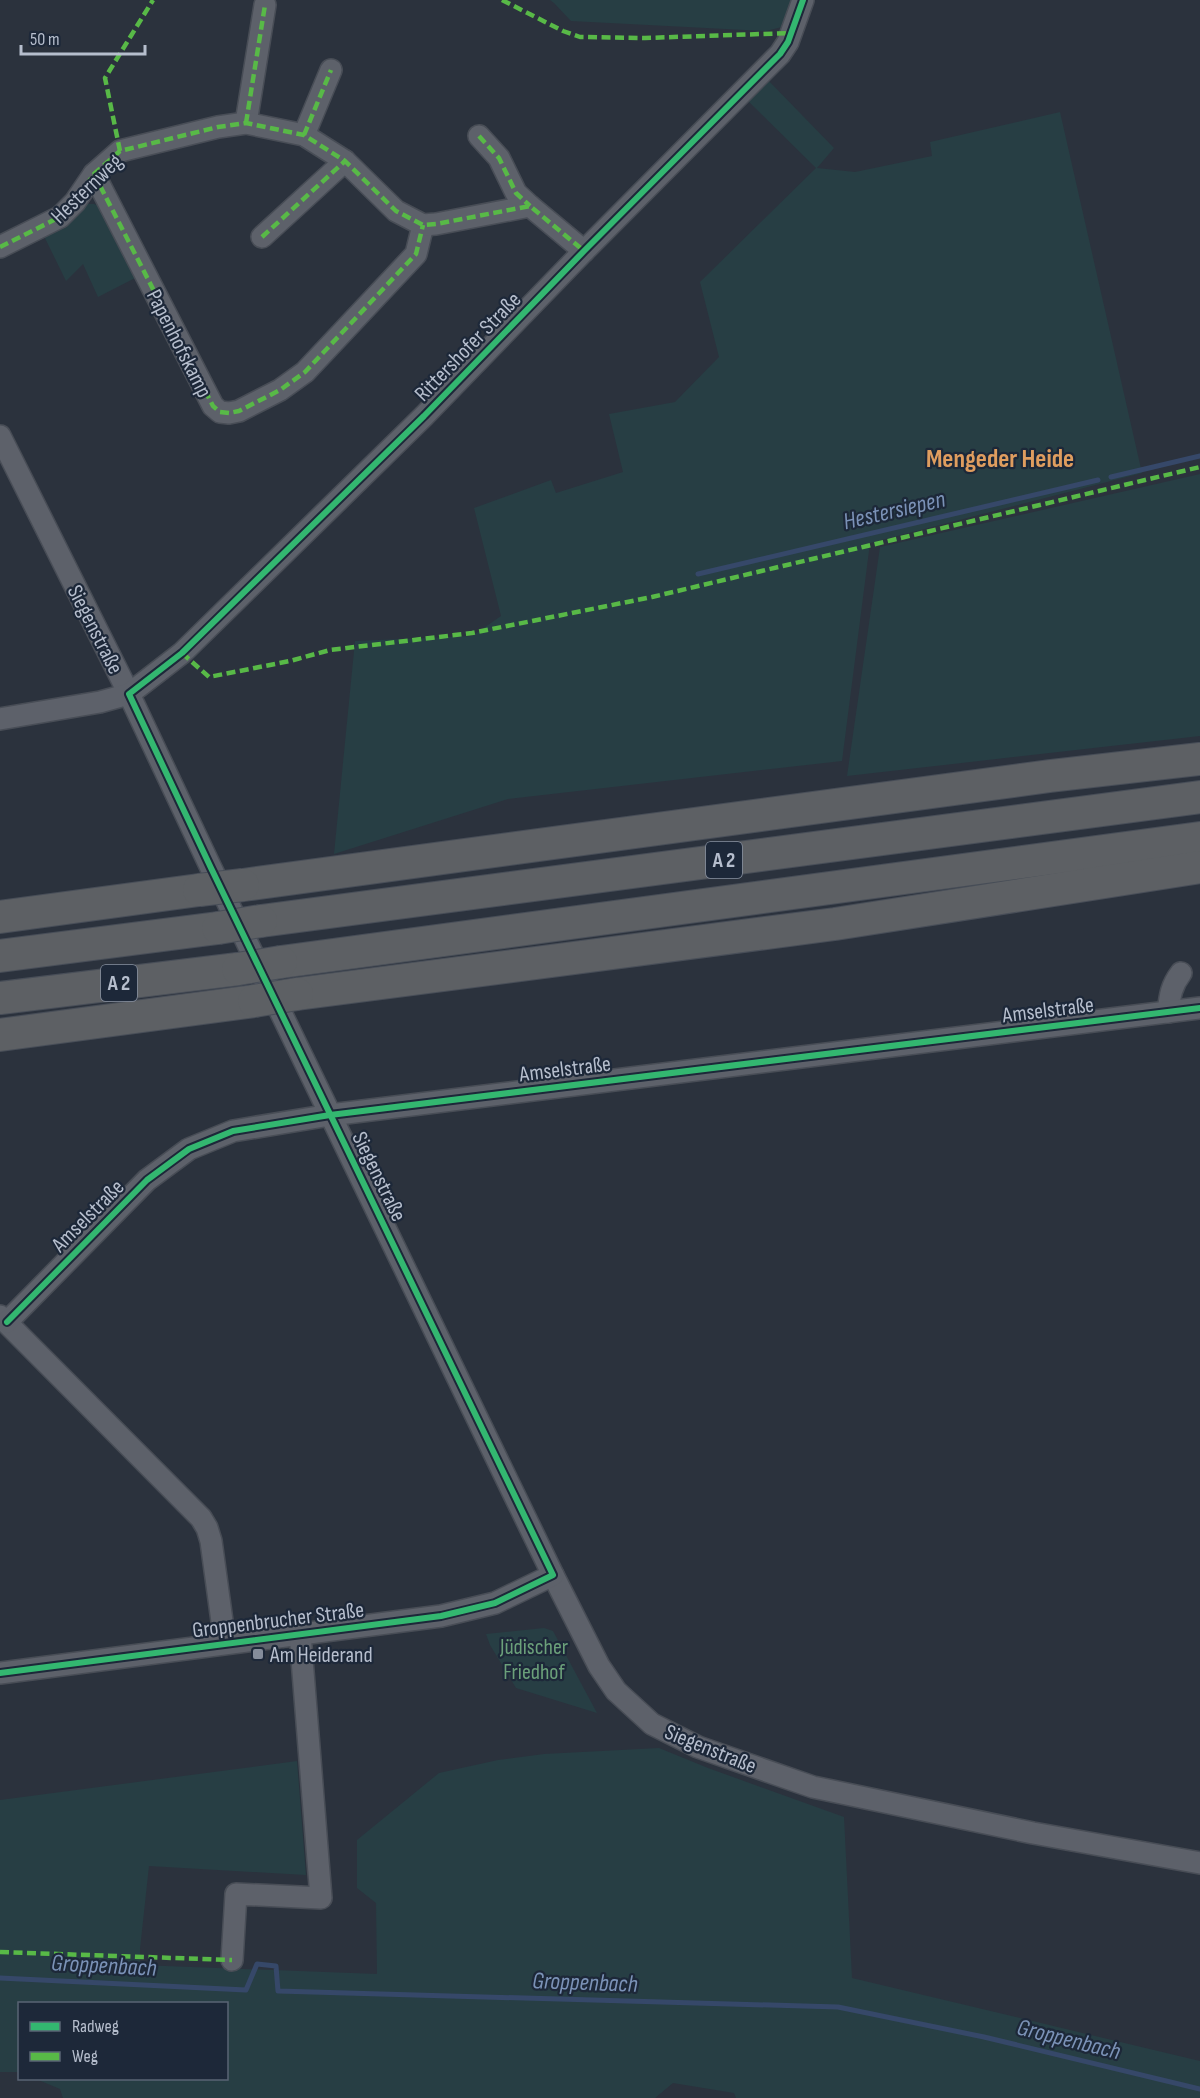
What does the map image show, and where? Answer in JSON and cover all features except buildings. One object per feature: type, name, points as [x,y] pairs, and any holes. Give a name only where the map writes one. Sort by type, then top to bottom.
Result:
[{"type":"highway","points":[[0,917],[1039,778],[1200,759]]},
{"type":"highway","name":"A 2","points":[[0,956],[1200,797]]},
{"type":"highway","name":"A 2","points":[[0,998],[238,969],[1200,838]]},
{"type":"highway","points":[[0,1035],[836,924],[1200,867]]},
{"type":"street","name":"Rittershofer Straße","points":[[0,719],[100,702],[129,694],[182,653],[424,416],[780,54],[788,42],[802,0]]},
{"type":"street","points":[[246,123],[265,4]]},
{"type":"street","points":[[304,135],[331,70]]},
{"type":"street","name":"Hesternweg","points":[[0,248],[60,217],[75,202],[94,174],[120,151],[246,123],[304,135],[345,161],[396,211],[423,225]]},
{"type":"street","points":[[479,136],[499,158],[516,193],[584,251]]},
{"type":"street","points":[[262,237],[345,161]]},
{"type":"street","name":"Papenhofskamp","points":[[94,174],[213,406],[220,412],[238,411],[280,390],[305,372],[416,254],[423,225]]},
{"type":"street","points":[[423,225],[530,206]]},
{"type":"street","name":"Siegenstraße","points":[[0,436],[129,694],[553,1575],[599,1666],[616,1691],[652,1724],[698,1747],[813,1787],[1033,1833],[1200,1863]]},
{"type":"street","points":[[1168,1012],[1170,992],[1181,973]]},
{"type":"street","name":"Amselstraße","points":[[3,1319],[147,1180],[189,1149],[233,1131],[330,1115],[1200,1008]]},
{"type":"street","points":[[3,1319],[201,1518],[211,1541],[225,1643]]},
{"type":"street","name":"Groppenbrucher Straße","points":[[0,1673],[430,1618],[473,1610],[495,1603],[553,1575]]},
{"type":"street","points":[[232,1960],[236,1894],[321,1898],[300,1634]]},
{"type":"green space","points":[[550,0],[792,0],[786,26],[766,31],[571,21]]},
{"type":"green space","points":[[765,77],[834,148],[817,168],[855,172],[932,156],[930,142],[1060,112],[1142,473],[870,543],[842,761],[508,799],[334,854],[355,641],[472,636],[501,616],[474,508],[551,480],[556,493],[623,472],[609,414],[675,402],[719,357],[700,282],[816,168],[747,100]]},
{"type":"green space","points":[[85,204],[102,207],[139,276],[98,297],[83,264],[66,281],[43,234]]},
{"type":"green space","points":[[1200,474],[1200,736],[847,776],[880,547]]},
{"type":"green space","name":"Jüdischer Friedhof","points":[[544,1628],[553,1631],[597,1713],[516,1688],[490,1645],[486,1634]]},
{"type":"green space","points":[[659,1748],[844,1817],[852,1978],[1200,2061],[1200,2098],[736,2098],[734,2093],[673,2083],[655,2098],[63,2098],[60,2089],[38,2080],[228,2080],[228,2002],[18,2002],[18,2072],[0,2072],[0,1800],[297,1761],[306,1875],[149,1866],[140,1965],[377,1974],[376,1903],[357,1888],[357,1840],[439,1773],[498,1760],[544,1754]]},
{"type":"waterway","name":"Hestersiepen","points":[[1111,477],[1200,456]]},
{"type":"waterway","name":"Hestersiepen","points":[[698,574],[1098,480]]},
{"type":"waterway","name":"Groppenbach","points":[[0,1978],[246,1990],[257,1964],[276,1966],[278,1991],[838,2007],[984,2037],[1200,2089]]},
{"type":"marked path","points":[[120,151],[105,78],[153,0]]},
{"type":"marked path","points":[[502,0],[563,31],[580,37],[645,38],[791,33]]},
{"type":"marked path","points":[[246,123],[265,5]]},
{"type":"marked path","points":[[304,135],[331,70]]},
{"type":"marked path","points":[[0,247],[60,217],[75,202],[94,174],[120,151],[218,127],[246,123],[304,135],[345,161],[396,211],[423,225],[530,206],[584,251]]},
{"type":"marked path","points":[[479,136],[499,158],[516,193],[530,206]]},
{"type":"marked path","points":[[262,237],[345,161]]},
{"type":"marked path","points":[[94,174],[213,406],[220,412],[239,411],[280,390],[305,372],[416,254],[423,225]]},
{"type":"marked path","points":[[182,653],[209,677],[290,661],[330,650],[472,633],[652,597],[1200,467]]},
{"type":"marked path","points":[[0,1952],[232,1960]]},
{"type":"cycle path","points":[[0,1673],[441,1616],[495,1603],[553,1575],[129,694],[182,653],[424,416],[780,54],[788,42],[803,0]]},
{"type":"cycle path","points":[[7,1322],[147,1180],[189,1149],[233,1131],[330,1115],[1200,1008]]},
{"type":"place","name":"Am Heiderand","points":[[258,1654]]},
{"type":"district","name":"Mengeder Heide","points":[[1000,458]]}]
